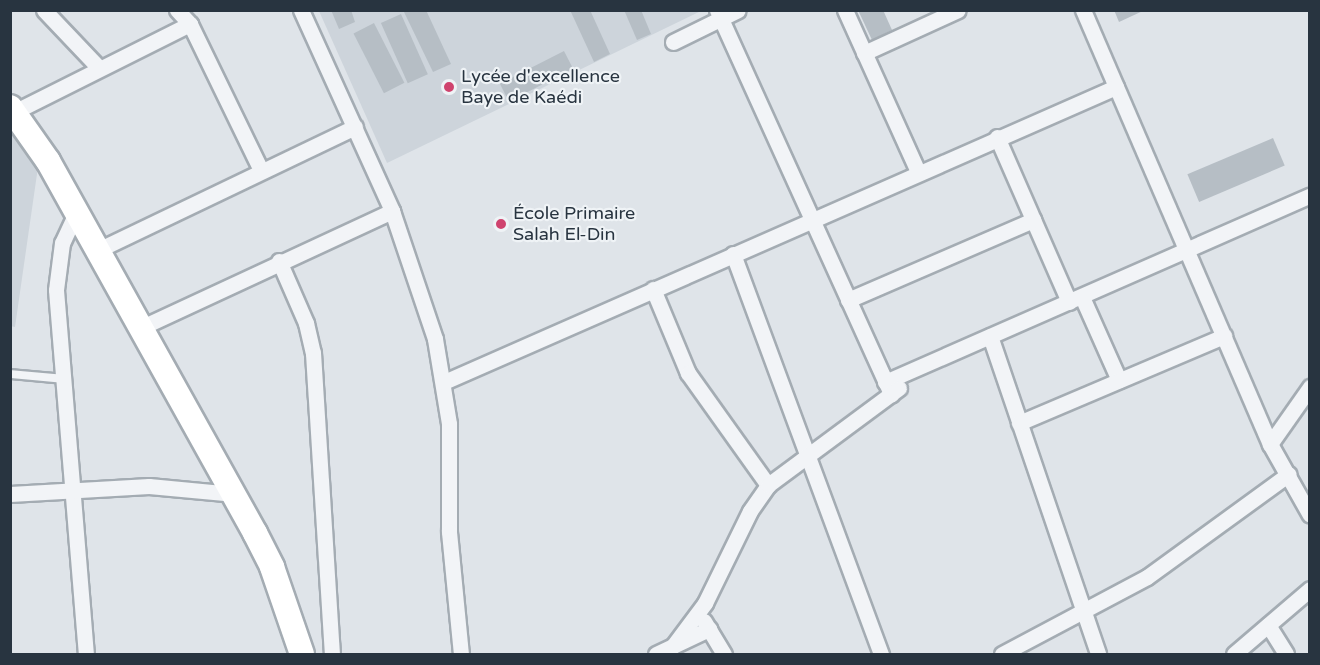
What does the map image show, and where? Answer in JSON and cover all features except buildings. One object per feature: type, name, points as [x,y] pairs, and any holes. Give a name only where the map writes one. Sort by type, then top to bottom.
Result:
[{"type":"main road","points":[[13,109],[77,211],[272,567],[302,654]]},
{"type":"street","points":[[44,10],[99,68]]},
{"type":"street","points":[[177,10],[190,24],[261,170]]},
{"type":"street","points":[[301,10],[392,211],[426,305],[444,382],[449,424],[449,532],[460,654]]},
{"type":"street","points":[[673,42],[719,15],[738,10]]},
{"type":"street","points":[[845,10],[918,172]]},
{"type":"street","points":[[864,53],[958,10]]},
{"type":"street","points":[[1083,10],[1270,444],[1289,474],[1310,515]]},
{"type":"street","points":[[719,15],[888,388]]},
{"type":"street","points":[[13,109],[190,24]]},
{"type":"street","points":[[444,382],[997,137],[1116,87]]},
{"type":"street","points":[[98,250],[355,127]]},
{"type":"street","points":[[997,137],[1033,220],[1119,381]]},
{"type":"street","points":[[673,646],[699,612],[768,485],[808,457],[888,388],[927,364],[1310,195]]},
{"type":"street","points":[[77,211],[62,243],[56,281],[73,492],[75,567],[86,654]]},
{"type":"street","points":[[140,328],[279,261],[392,211]]},
{"type":"street","points":[[848,300],[1033,220]]},
{"type":"street","points":[[733,254],[881,654]]},
{"type":"street","points":[[279,261],[313,352],[332,654]]},
{"type":"street","points":[[653,290],[698,388],[768,485]]},
{"type":"street","points":[[990,336],[1098,654]]},
{"type":"street","points":[[1019,423],[1224,336]]},
{"type":"street","points":[[1270,444],[1310,387]]},
{"type":"street","points":[[1002,654],[1148,577],[1289,474]]},
{"type":"street","points":[[10,494],[149,486],[233,494]]},
{"type":"street","points":[[1234,654],[1310,589]]},
{"type":"street","points":[[699,612],[724,654]]},
{"type":"street","points":[[1268,625],[1286,654]]},
{"type":"street","points":[[656,654],[709,629]]},
{"type":"lane","points":[[10,374],[64,379]]},
{"type":"shaded area","name":"Lycée d'excellence Baye de Kaédi","points":[[703,10],[387,163],[319,11]]},
{"type":"shaded area","points":[[10,122],[39,160],[15,327],[10,326]]},
{"type":"place","name":"Lycée d'excellence Baye de Kaédi","points":[[449,87]]},
{"type":"place","name":"École Primaire Salah El-Din","points":[[501,224]]}]
